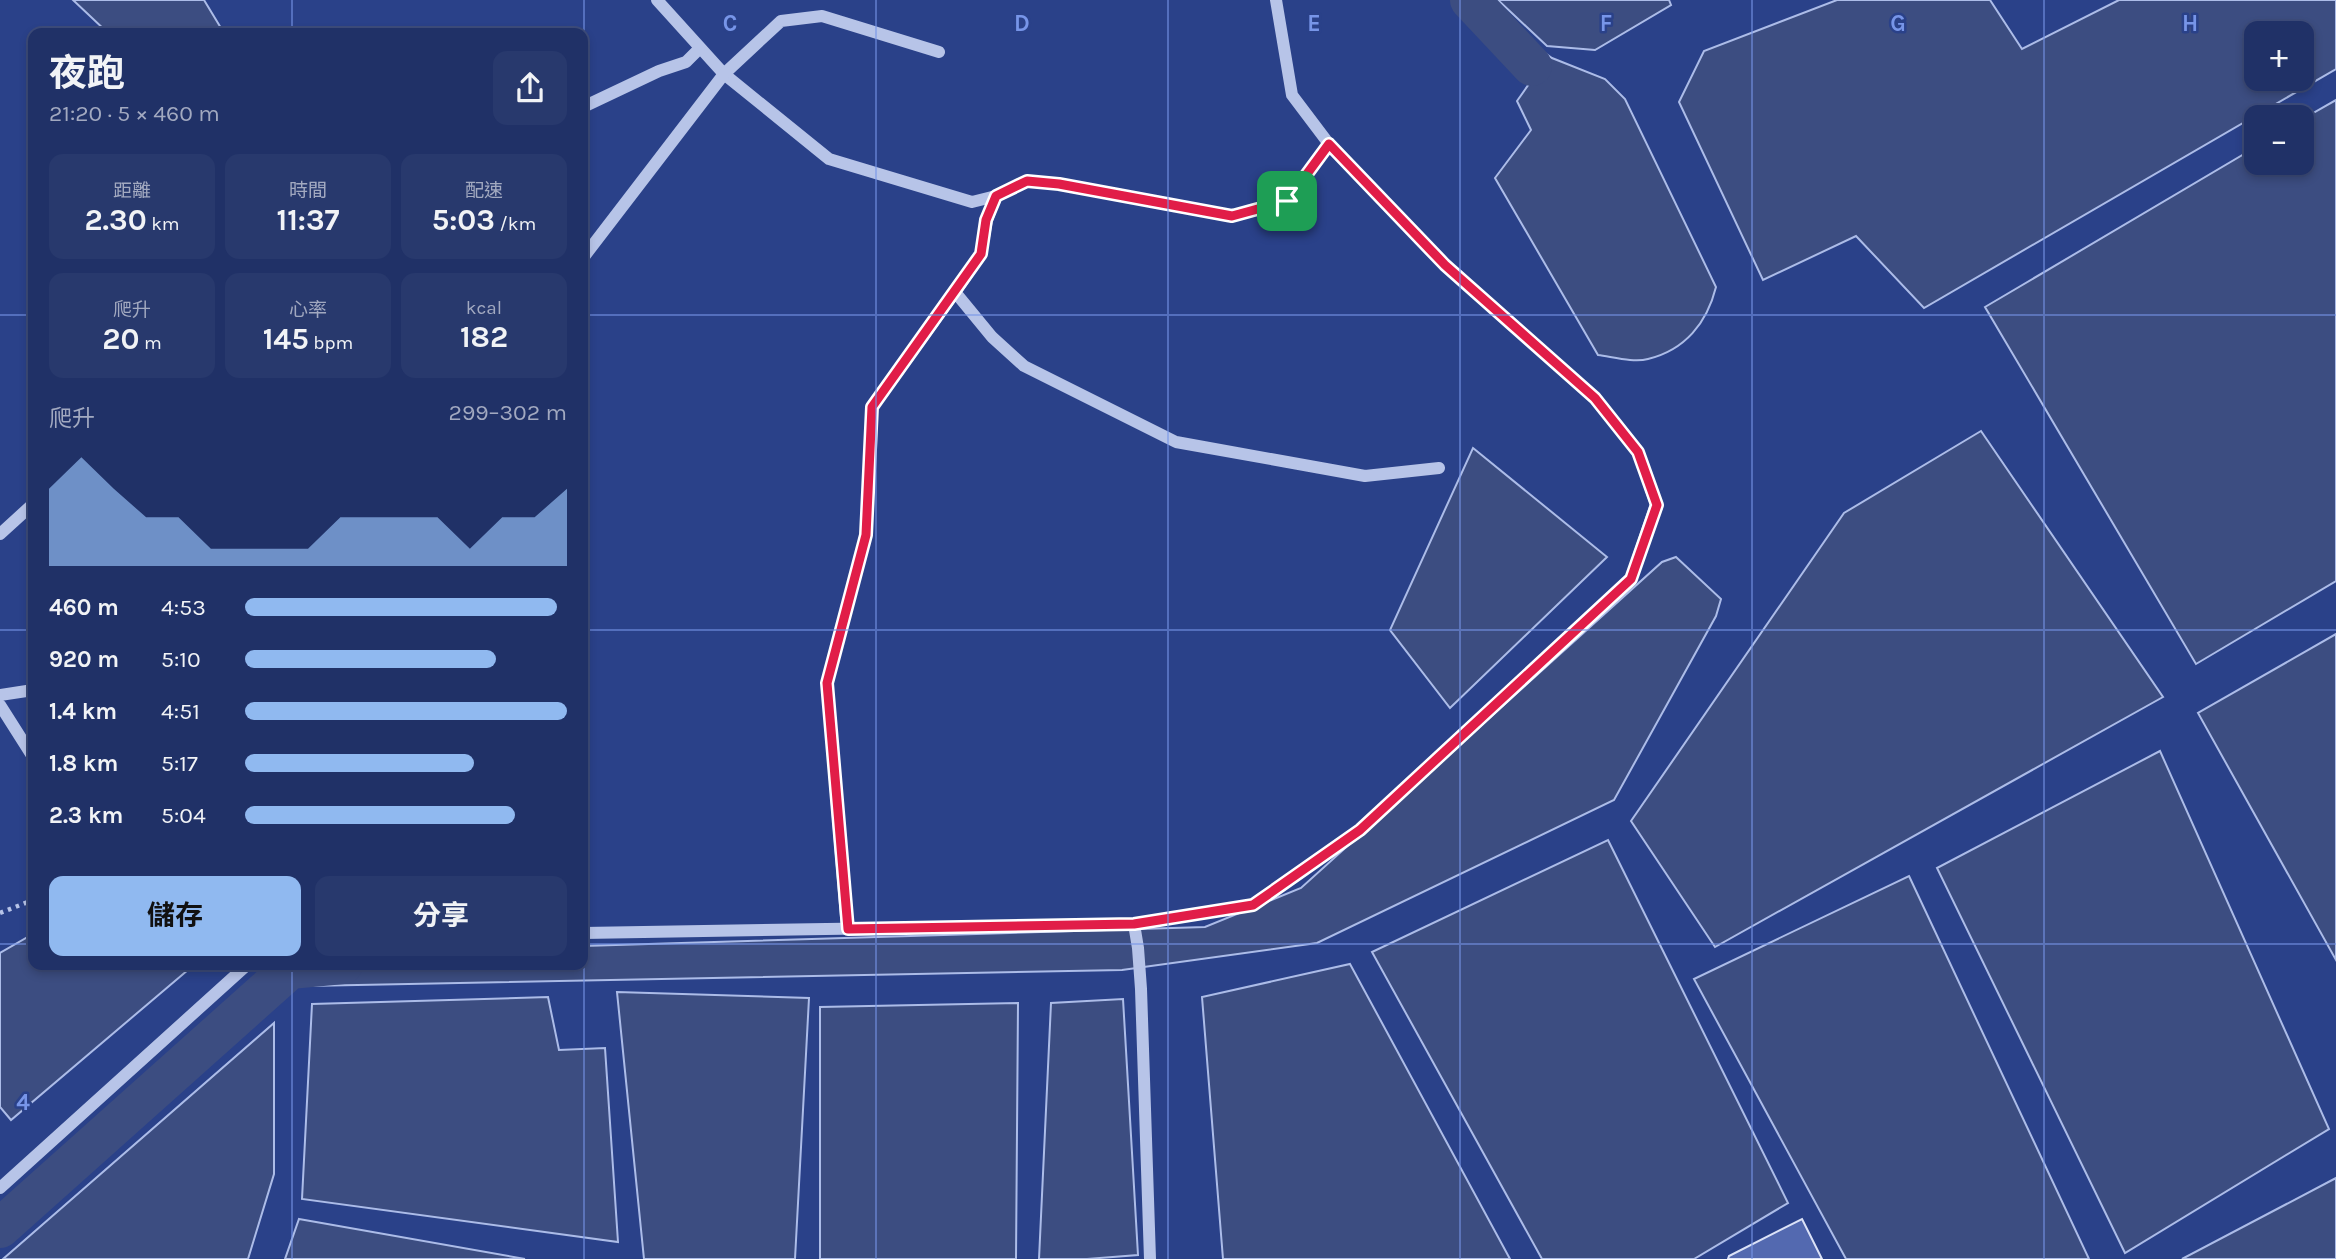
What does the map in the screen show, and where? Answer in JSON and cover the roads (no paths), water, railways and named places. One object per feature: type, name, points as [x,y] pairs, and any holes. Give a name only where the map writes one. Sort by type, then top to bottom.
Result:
[{"type":"street","points":[[657,0],[724,74],[829,159],[972,202],[996,196],[1027,181],[1059,184],[1232,216],[1287,201],[1329,144]]},
{"type":"street","points":[[588,933],[1134,924],[1253,905],[1360,830],[1631,579],[1657,505],[1638,452],[1595,398],[1445,265],[1329,144],[1292,95],[1276,0]]},
{"type":"street","points":[[588,251],[724,74],[781,20],[822,16],[939,52]]},
{"type":"street","points":[[588,105],[659,71],[686,62],[699,49]]},
{"type":"street","points":[[848,929],[827,683],[866,535],[872,407],[981,254],[986,220],[996,196]]},
{"type":"street","points":[[955,292],[992,337],[1024,366],[1176,442],[1366,476],[1439,468]]},
{"type":"street","points":[[0,534],[28,509]]},
{"type":"street","points":[[0,695],[28,691]]},
{"type":"street","points":[[0,705],[28,749]]},
{"type":"street","points":[[1134,924],[1140,989],[1150,1259]]},
{"type":"street","points":[[0,1188],[241,970]]},
{"type":"water","points":[[73,0],[204,0],[221,28],[103,28]]},
{"type":"water","points":[[1498,0],[1669,0],[1671,5],[1595,50],[1547,46]]},
{"type":"water","points":[[1837,0],[1990,0],[2022,49],[2119,0],[2336,0],[2336,69],[2314,82],[2314,21],[2244,21],[2244,91],[2298,91],[2274,105],[2244,105],[2244,122],[1924,308],[1856,236],[1763,280],[1679,102],[1704,51]]},
{"type":"water","points":[[1501,22],[1552,58],[1605,79],[1625,99],[1716,287],[1700,323],[1673,349],[1642,360],[1598,355],[1495,178],[1531,130],[1517,101],[1531,81],[1489,33]]},
{"type":"water","points":[[2336,100],[2336,581],[2196,664],[1985,307],[2244,154],[2244,175],[2314,175],[2314,113]]},
{"type":"water","points":[[1981,431],[2163,697],[1715,947],[1631,821],[1844,513]]},
{"type":"water","points":[[1473,448],[1607,557],[1450,708],[1390,630]]},
{"type":"water","points":[[1676,557],[1721,599],[1716,616],[1614,800],[1317,943],[1122,970],[307,986],[300,970],[588,970],[588,946],[1205,927],[1301,888],[1662,562]]},
{"type":"water","points":[[2336,634],[2336,960],[2198,713]]},
{"type":"water","points":[[2160,751],[2329,1129],[2125,1253],[1937,868]]},
{"type":"water","points":[[1608,840],[1788,1203],[1694,1259],[1542,1259],[1372,952]]},
{"type":"water","points":[[1909,876],[2089,1259],[1846,1259],[1694,979]]},
{"type":"water","points":[[28,937],[28,970],[188,970],[11,1120],[0,1107],[0,953]]},
{"type":"water","points":[[1350,964],[1510,1259],[1223,1259],[1202,997]]},
{"type":"water","points":[[617,992],[809,998],[795,1259],[644,1259]]},
{"type":"water","points":[[548,997],[559,1050],[605,1048],[618,1242],[302,1199],[312,1004]]},
{"type":"water","points":[[1123,999],[1138,1255],[1039,1259],[1051,1003]]},
{"type":"water","points":[[1018,1003],[1016,1259],[820,1259],[820,1007]]},
{"type":"water","points":[[274,1023],[274,1174],[248,1259],[3,1259]]},
{"type":"water","points":[[2336,1178],[2336,1259],[2182,1259]]},
{"type":"water","points":[[299,1219],[525,1259],[285,1259]]},
{"type":"waterway","points":[[1470,0],[1532,66]]},
{"type":"waterway","points":[[0,1228],[289,970]]}]
